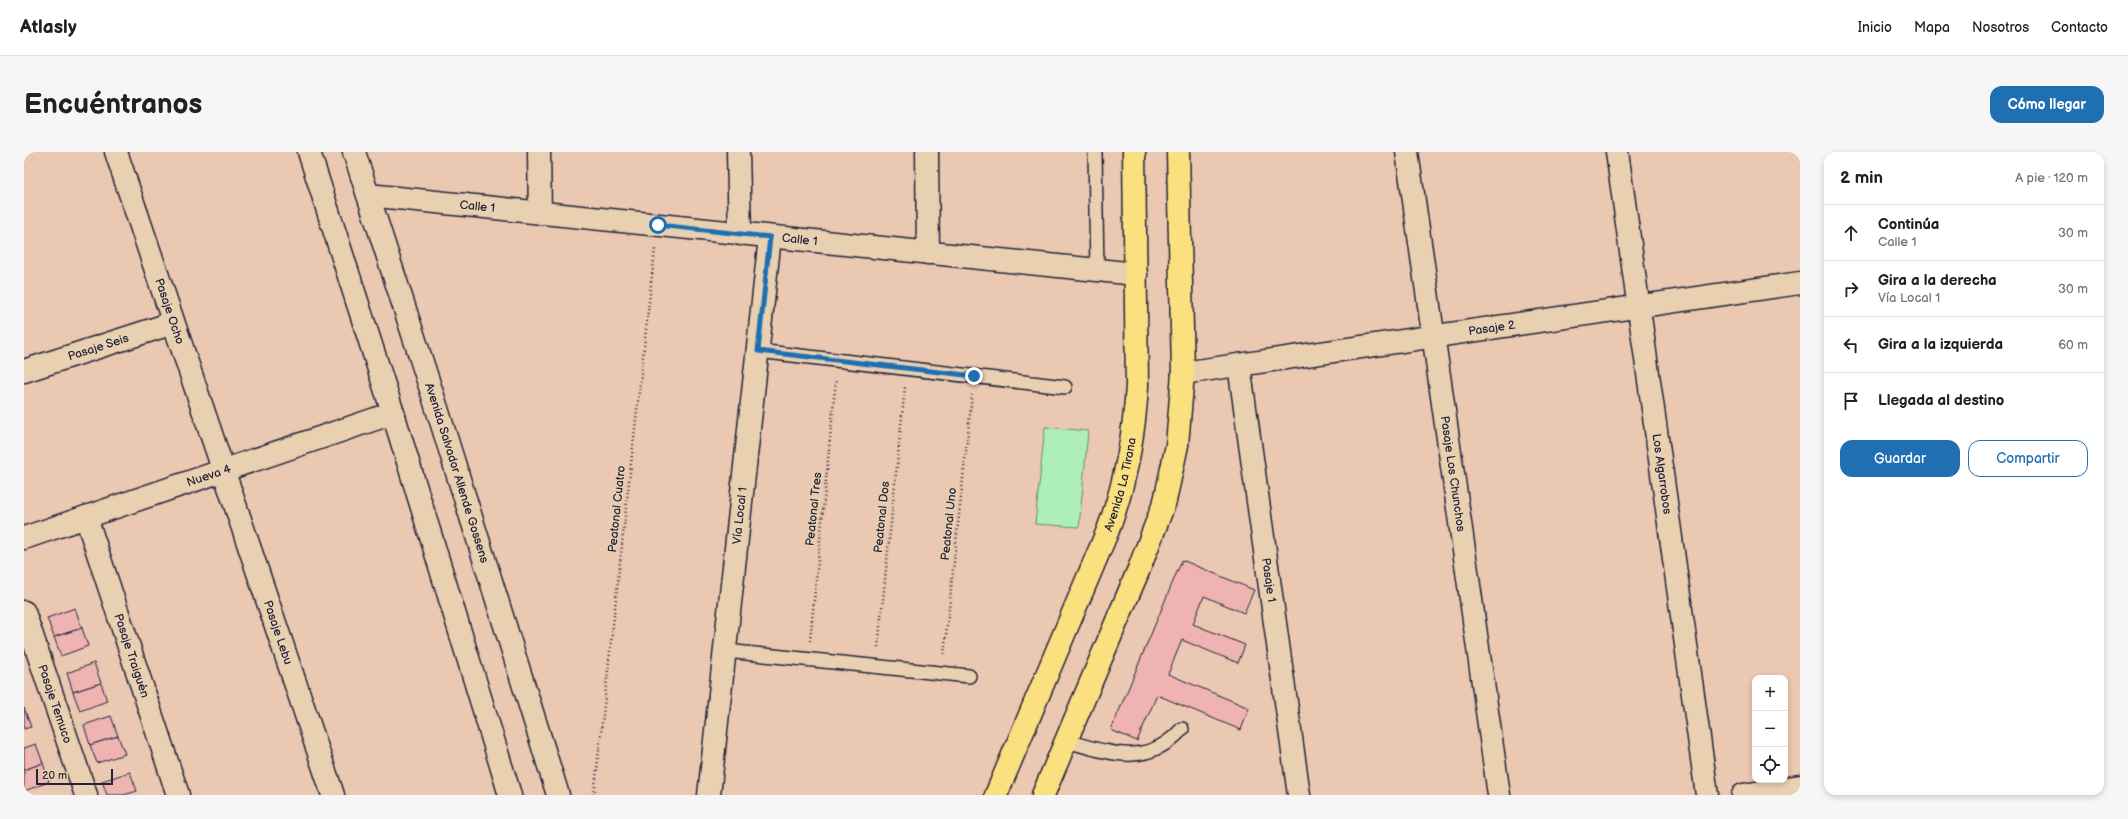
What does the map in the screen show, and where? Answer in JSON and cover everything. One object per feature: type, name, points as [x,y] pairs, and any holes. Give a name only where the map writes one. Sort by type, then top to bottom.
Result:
[{"type":"highway","name":"Avenida La Tirana","points":[[996,795],[1108,530],[1120,498],[1128,464],[1135,417],[1137,354],[1134,152]]},
{"type":"highway","points":[[1043,795],[1139,569],[1165,501],[1177,444],[1183,373],[1178,152]]},
{"type":"street","name":"Pasaje Ocho","points":[[116,152],[223,470]]},
{"type":"street","points":[[309,152],[394,413],[510,795]]},
{"type":"street","name":"Avenida Salvador Allende Gossens","points":[[354,152],[558,795]]},
{"type":"street","points":[[539,152],[540,213]]},
{"type":"street","points":[[738,152],[740,234]]},
{"type":"street","points":[[926,152],[928,253]]},
{"type":"street","name":"Pasaje Los Chunchos","points":[[1407,152],[1499,795]]},
{"type":"street","name":"Los Algarrobos","points":[[1617,152],[1707,795]]},
{"type":"street","name":"Calle 1","points":[[368,195],[1136,274]]},
{"type":"street","name":"Vía Local 1","points":[[709,795],[726,651],[770,237]]},
{"type":"street","name":"Pasaje 2","points":[[1183,373],[1800,283]]},
{"type":"street","name":"Pasaje Seis","points":[[26,364],[173,323]]},
{"type":"street","name":"Pasaje 1","points":[[1239,365],[1299,795]]},
{"type":"street","name":"Nueva 4","points":[[24,538],[394,413]]},
{"type":"street","name":"Pasaje Lebu","points":[[223,470],[333,795]]},
{"type":"street","name":"Pasaje Traiguén","points":[[86,517],[178,795]]},
{"type":"street","name":"Pasaje Temuco","points":[[24,612],[86,795]]},
{"type":"street","points":[[1743,795],[1800,786]]},
{"type":"lane","points":[[1094,152],[1097,270]]},
{"type":"lane","points":[[758,351],[1064,387]]},
{"type":"lane","points":[[726,651],[969,676]]},
{"type":"lane","points":[[1066,741],[1106,752],[1134,754],[1153,751],[1172,740],[1182,729]]},
{"type":"path","name":"Peatonal Cuatro","points":[[594,795],[658,225]]},
{"type":"path","name":"Peatonal Tres","points":[[808,660],[838,360]]},
{"type":"path","name":"Peatonal Dos","points":[[876,666],[907,369]]},
{"type":"path","name":"Peatonal Uno","points":[[942,673],[974,376]]},
{"type":"green space","points":[[1045,427],[1088,431],[1079,527],[1035,524]]},
{"type":"building","points":[[1182,560],[1254,590],[1244,613],[1204,596],[1193,624],[1245,645],[1238,663],[1182,640],[1168,674],[1249,708],[1241,730],[1157,695],[1137,741],[1111,730]]},
{"type":"building","points":[[75,608],[82,628],[54,637],[47,618]]},
{"type":"building","points":[[82,628],[88,646],[61,656],[54,637]]},
{"type":"building","points":[[94,663],[101,683],[73,692],[67,673]]},
{"type":"building","points":[[101,683],[107,701],[80,711],[73,692]]},
{"type":"building","points":[[24,708],[31,727],[24,729]]},
{"type":"building","points":[[111,716],[118,736],[90,745],[84,725]]},
{"type":"building","points":[[118,736],[125,754],[97,763],[90,745]]},
{"type":"building","points":[[36,744],[43,763],[24,770],[24,748]]},
{"type":"building","points":[[43,763],[49,782],[24,791],[24,770]]},
{"type":"building","points":[[130,772],[137,791],[124,795],[107,795],[102,781]]},
{"type":"route","points":[[658,225],[770,237],[758,351],[974,376]]}]
